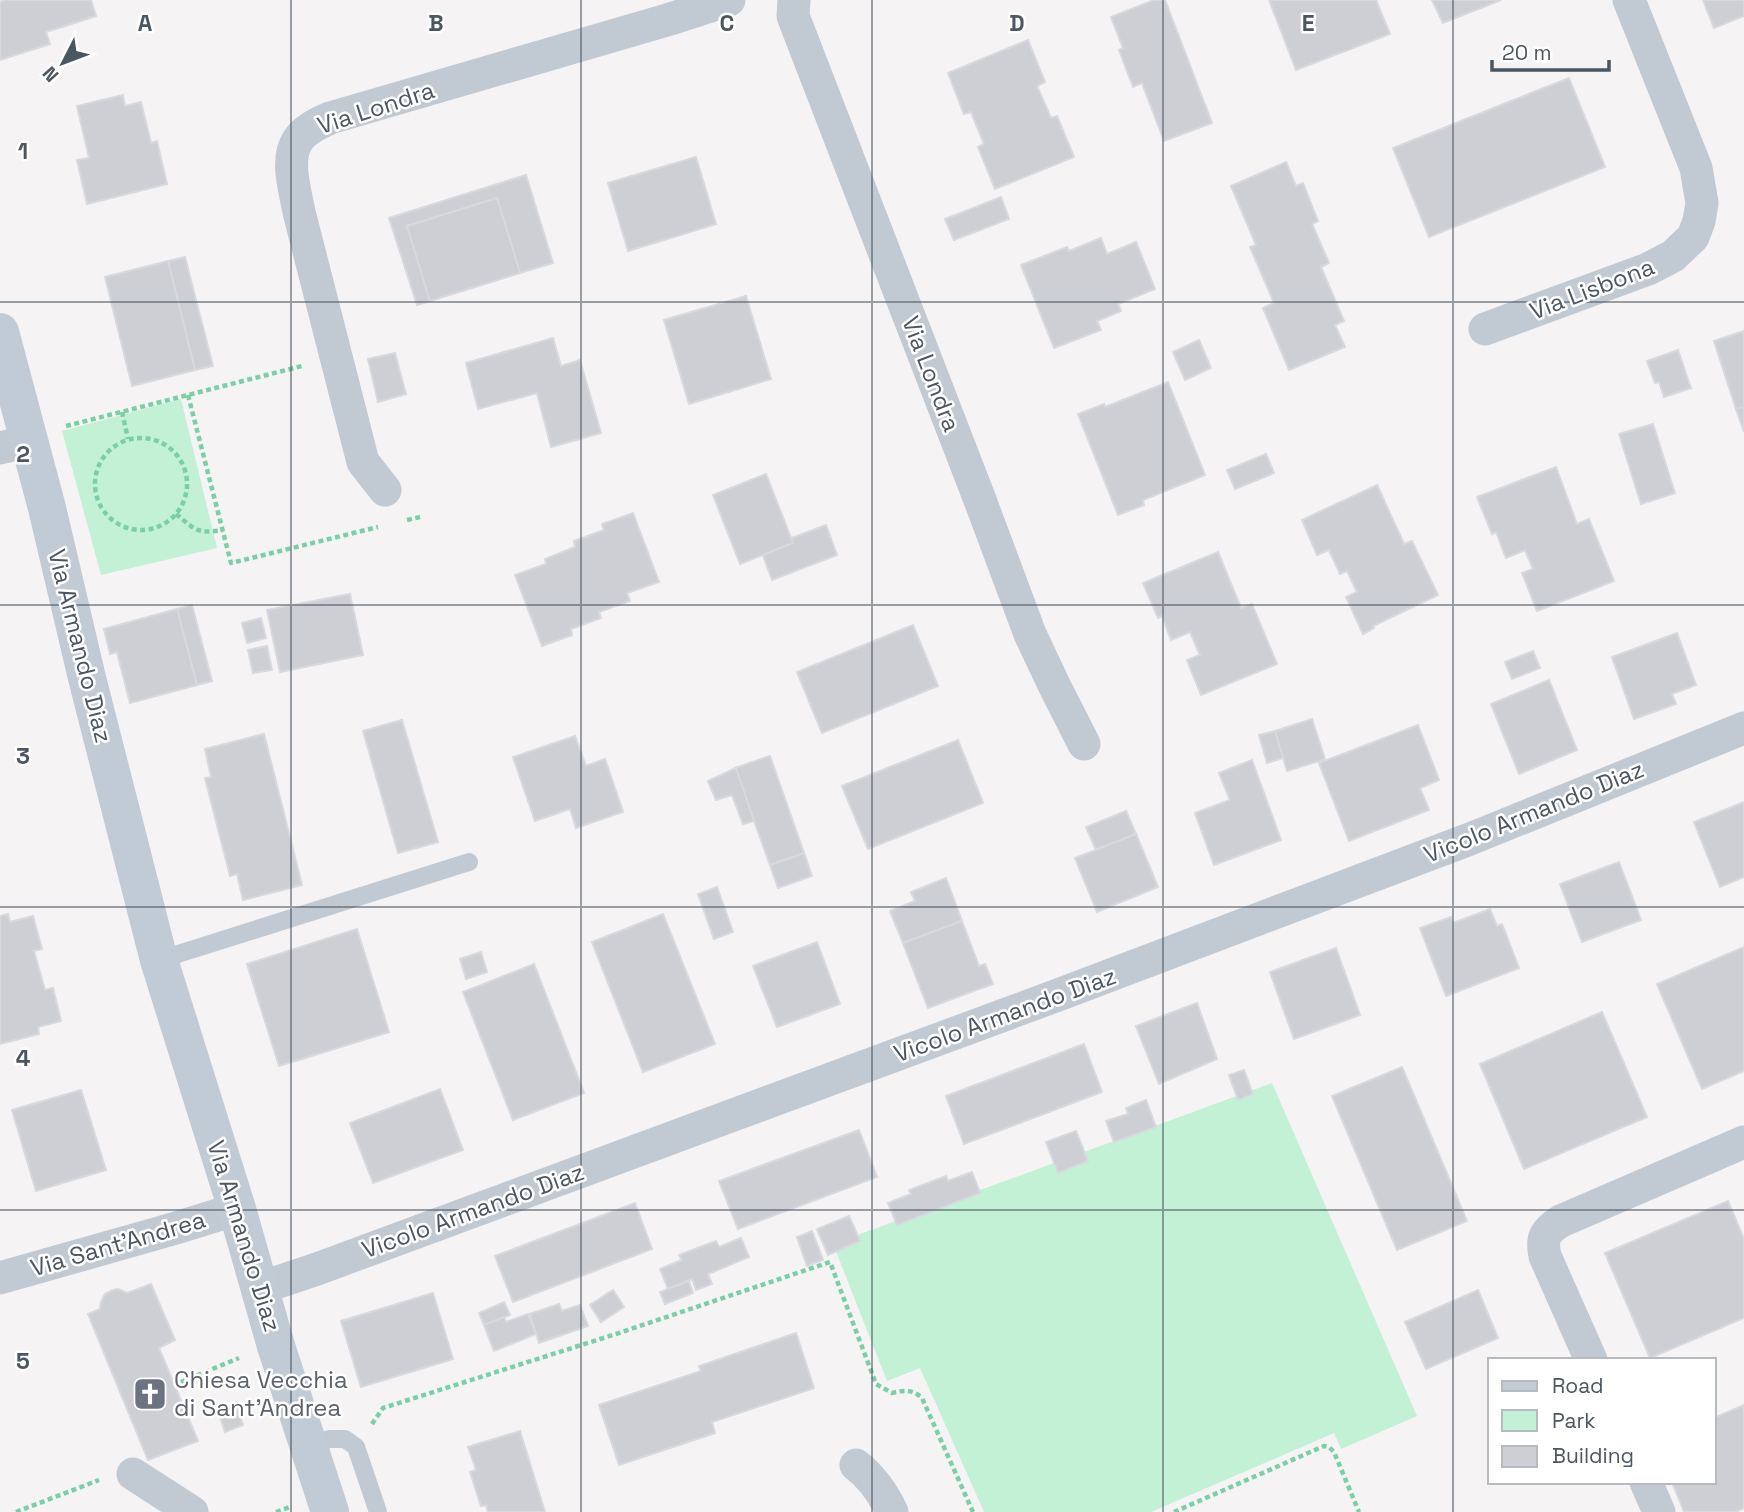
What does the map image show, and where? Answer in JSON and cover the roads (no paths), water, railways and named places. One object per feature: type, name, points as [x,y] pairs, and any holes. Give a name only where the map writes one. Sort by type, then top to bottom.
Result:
[{"type":"street","name":"Via Londra","points":[[385,490],[363,462],[299,212],[292,157],[298,140],[312,126],[330,118],[729,0]]},
{"type":"street","name":"Via Londra","points":[[794,0],[793,16],[1030,634],[1084,744]]},
{"type":"street","name":"Via Lisbona","points":[[1485,330],[1648,269],[1673,256],[1693,237],[1702,204],[1696,168],[1629,0]]},
{"type":"street","name":"Via Armando Diaz","points":[[0,332],[15,445],[90,691],[159,960],[237,1209],[276,1346],[330,1512]]},
{"type":"street","name":"Vicolo Armando Diaz","points":[[260,1287],[317,1269],[1058,995],[1470,839],[1744,727]]},
{"type":"street","points":[[1590,1358],[1545,1256],[1542,1245],[1546,1234],[1560,1221],[1744,1142]]},
{"type":"street","name":"Via Sant'Andrea","points":[[0,1278],[237,1209]]},
{"type":"street","points":[[856,1465],[870,1476],[884,1495],[891,1512]]},
{"type":"street","points":[[132,1474],[192,1512]]},
{"type":"street","points":[[1647,1484],[1659,1512]]},
{"type":"lane","points":[[159,960],[469,862]]},
{"type":"lane","points":[[309,1447],[329,1439],[345,1439],[356,1447],[378,1512]]},
{"type":"place","name":"Chiesa Vecchia di Sant'Andrea","points":[[150,1394]]}]
